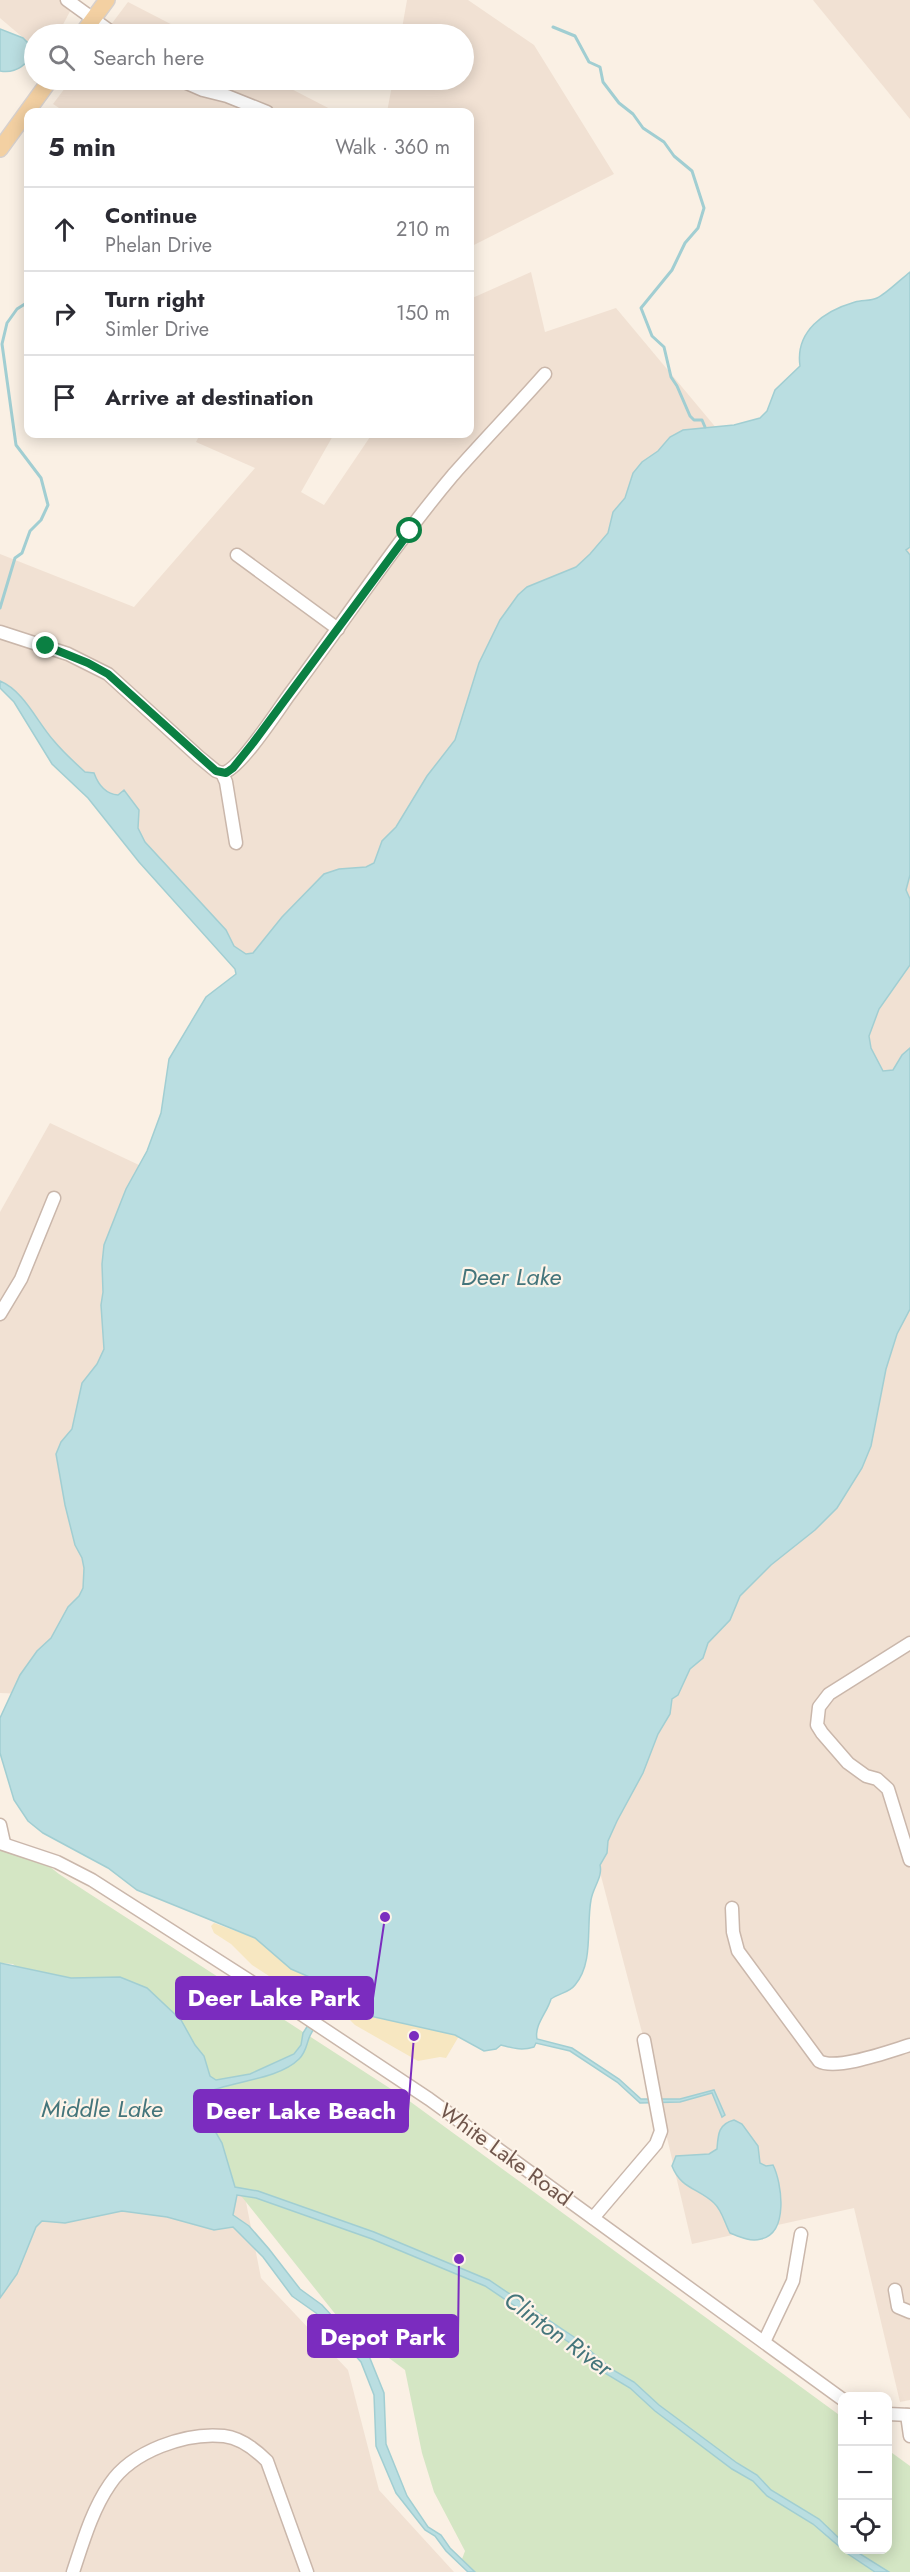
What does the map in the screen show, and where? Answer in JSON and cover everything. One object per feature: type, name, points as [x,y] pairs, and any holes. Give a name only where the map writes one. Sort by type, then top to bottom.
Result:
[{"type":"main road","points":[[89,24],[107,0]]},
{"type":"main road","points":[[30,108],[43,90]]},
{"type":"main road","points":[[0,149],[24,116]]},
{"type":"street","points":[[67,0],[98,24]]},
{"type":"street","points":[[203,90],[227,96],[257,108]]},
{"type":"street","points":[[0,632],[68,654],[108,674],[216,771],[222,773],[233,768],[338,629],[370,582],[453,476],[545,374]]},
{"type":"street","points":[[237,555],[338,629]]},
{"type":"street","points":[[222,773],[226,782],[236,843]]},
{"type":"street","points":[[0,1314],[21,1279],[54,1198]]},
{"type":"street","points":[[910,1644],[829,1694],[819,1707],[818,1725],[857,1771],[877,1779],[888,1789],[910,1858]]},
{"type":"street","points":[[0,1825],[2,1843]]},
{"type":"street","name":"White Lake Road","points":[[2,1843],[57,1862],[92,1880],[314,2022],[429,2099],[838,2395]]},
{"type":"street","points":[[732,1908],[738,1951],[819,2061],[830,2065],[910,2045]]},
{"type":"street","points":[[593,2218],[656,2144],[660,2131],[644,2040]]},
{"type":"street","points":[[764,2342],[793,2281],[801,2234]]},
{"type":"street","points":[[895,2290],[898,2307],[910,2312]]},
{"type":"street","points":[[892,2414],[908,2415],[910,2436]]},
{"type":"street","points":[[73,2572],[85,2534],[111,2481],[145,2454],[163,2444],[181,2439],[224,2436],[240,2440],[255,2449],[267,2461],[307,2572]]},
{"type":"shaded area","points":[[0,0],[76,0],[63,24],[24,24],[24,38],[0,18]]},
{"type":"shaded area","points":[[407,0],[468,0],[534,45],[614,174],[474,245],[474,108],[388,108],[391,90],[474,90],[474,24],[403,24]]},
{"type":"shaded area","points":[[813,0],[910,0],[910,119]]},
{"type":"shaded area","points":[[128,2],[171,24],[112,24]]},
{"type":"shaded area","points":[[64,90],[293,90],[328,108],[59,108],[53,104]]},
{"type":"shaded area","points":[[531,272],[545,332],[616,308],[753,472],[910,350],[910,2400],[900,2402],[854,2208],[692,2244],[644,2040],[553,1693],[291,1013],[71,772],[23,705],[0,686],[0,554],[134,607],[255,468],[196,442],[198,438],[332,438],[301,492],[324,505],[369,438],[474,438],[474,297]]},
{"type":"shaded area","points":[[50,1123],[194,1191],[102,1697],[0,1693],[0,1212]]},
{"type":"shaded area","points":[[156,2110],[245,2197],[261,2278],[348,2370],[379,2490],[454,2572],[0,2572],[0,2153]]},
{"type":"green space","points":[[0,1848],[44,1862],[59,1874],[408,2100],[838,2414],[838,2554],[892,2554],[892,2453],[910,2466],[910,2572],[475,2572],[462,2559],[465,2551],[434,2492],[422,2453],[405,2370],[389,2358],[392,2354],[340,2320],[242,2197],[13,1964],[0,1963]]},
{"type":"sand","points":[[214,1923],[255,1938],[291,1969],[328,1985],[329,1992],[322,2003],[309,2002],[252,1965],[231,1944],[214,1933],[211,1926]]},
{"type":"sand","points":[[349,2010],[459,2036],[446,2058],[418,2061],[355,2025],[350,2020]]},
{"type":"water","points":[[0,29],[24,39],[24,64],[11,71],[0,71]]},
{"type":"water","name":"Deer Lake","points":[[910,272],[910,547],[906,550],[910,555],[910,875],[906,890],[910,899],[910,965],[879,1009],[869,1036],[871,1048],[883,1071],[893,1070],[902,1055],[910,1048],[910,1309],[897,1334],[886,1369],[871,1446],[862,1468],[837,1508],[815,1530],[771,1565],[740,1596],[730,1620],[708,1643],[703,1658],[690,1669],[678,1695],[672,1699],[670,1714],[658,1734],[643,1773],[617,1821],[608,1841],[607,1853],[600,1865],[600,1874],[591,1900],[587,1955],[581,1976],[573,1988],[551,1999],[537,2029],[537,2039],[572,2048],[619,2079],[641,2099],[680,2099],[714,2090],[725,2115],[722,2117],[712,2093],[680,2102],[640,2103],[617,2082],[570,2051],[536,2043],[534,2047],[525,2049],[501,2045],[496,2049],[484,2051],[455,2035],[330,2007],[311,2034],[303,2054],[290,2066],[267,2076],[216,2089],[205,2093],[204,2096],[208,2119],[222,2143],[235,2187],[258,2191],[374,2232],[489,2280],[574,2337],[613,2370],[634,2382],[659,2405],[737,2463],[757,2475],[771,2490],[819,2519],[838,2537],[838,2546],[813,2524],[767,2496],[753,2481],[732,2469],[655,2411],[630,2388],[603,2372],[570,2343],[485,2286],[372,2239],[256,2198],[237,2195],[233,2215],[249,2226],[300,2289],[322,2305],[369,2356],[384,2393],[386,2444],[407,2496],[428,2527],[441,2535],[450,2548],[475,2572],[468,2572],[446,2551],[435,2536],[425,2530],[396,2493],[376,2446],[374,2395],[361,2362],[316,2313],[292,2296],[263,2257],[233,2227],[214,2230],[167,2217],[122,2211],[65,2223],[42,2221],[36,2227],[17,2274],[0,2298],[0,1963],[71,1978],[120,1977],[147,1988],[181,2020],[204,2056],[210,2076],[216,2080],[250,2074],[294,2054],[301,2045],[303,2033],[329,1992],[328,1985],[291,1969],[255,1938],[137,1890],[108,1868],[43,1833],[28,1821],[14,1800],[0,1753],[0,1718],[20,1675],[37,1651],[51,1638],[68,1607],[79,1596],[83,1588],[82,1558],[75,1545],[65,1505],[56,1454],[61,1442],[72,1429],[82,1383],[97,1364],[104,1349],[101,1305],[104,1245],[126,1189],[147,1151],[161,1113],[169,1059],[206,997],[236,974],[235,969],[139,862],[88,798],[52,764],[14,702],[0,688],[0,681],[23,699],[61,749],[85,772],[94,773],[100,785],[113,794],[118,795],[124,790],[139,810],[138,828],[145,842],[226,930],[234,946],[246,954],[253,953],[282,917],[324,874],[339,869],[366,867],[374,863],[382,841],[396,827],[427,776],[455,740],[479,663],[500,620],[518,595],[527,587],[576,567],[590,554],[608,533],[613,512],[625,498],[633,473],[642,462],[658,451],[670,437],[683,430],[734,425],[760,418],[767,411],[775,390],[800,366],[802,342],[814,324],[844,306],[877,298]]},
{"type":"water","points":[[734,2120],[742,2124],[758,2146],[760,2163],[766,2166],[773,2165],[779,2183],[781,2206],[776,2227],[770,2235],[757,2240],[730,2233],[717,2206],[685,2184],[672,2166],[676,2156],[709,2154],[717,2149],[722,2127]]},
{"type":"water","points":[[848,2554],[860,2554],[889,2572],[875,2572]]},
{"type":"waterway","points":[[553,27],[575,36],[589,62],[600,67],[603,82],[619,103],[633,114],[643,128],[664,142],[674,156],[692,171],[704,208],[698,228],[685,243],[672,270],[641,308],[652,336],[664,347],[671,377],[690,416],[694,420],[702,420],[705,427]]},
{"type":"waterway","points":[[0,608],[15,558],[22,553],[30,531],[41,520],[48,505],[41,478],[16,445],[2,344],[7,323],[17,309],[24,305]]},
{"type":"place","name":"Deer Lake Park","points":[[385,1917]]},
{"type":"place","name":"Deer Lake Beach","points":[[414,2036]]},
{"type":"place","name":"Depot Park","points":[[459,2259]]},
{"type":"route","points":[[46,646],[108,674],[199,757],[216,771],[226,773],[233,768],[253,743],[410,531]]},
{"type":"water label","name":"Middle Lake","points":[[102,2109]]},
{"type":"water label","name":"Clinton River","points":[[558,2334]]}]
